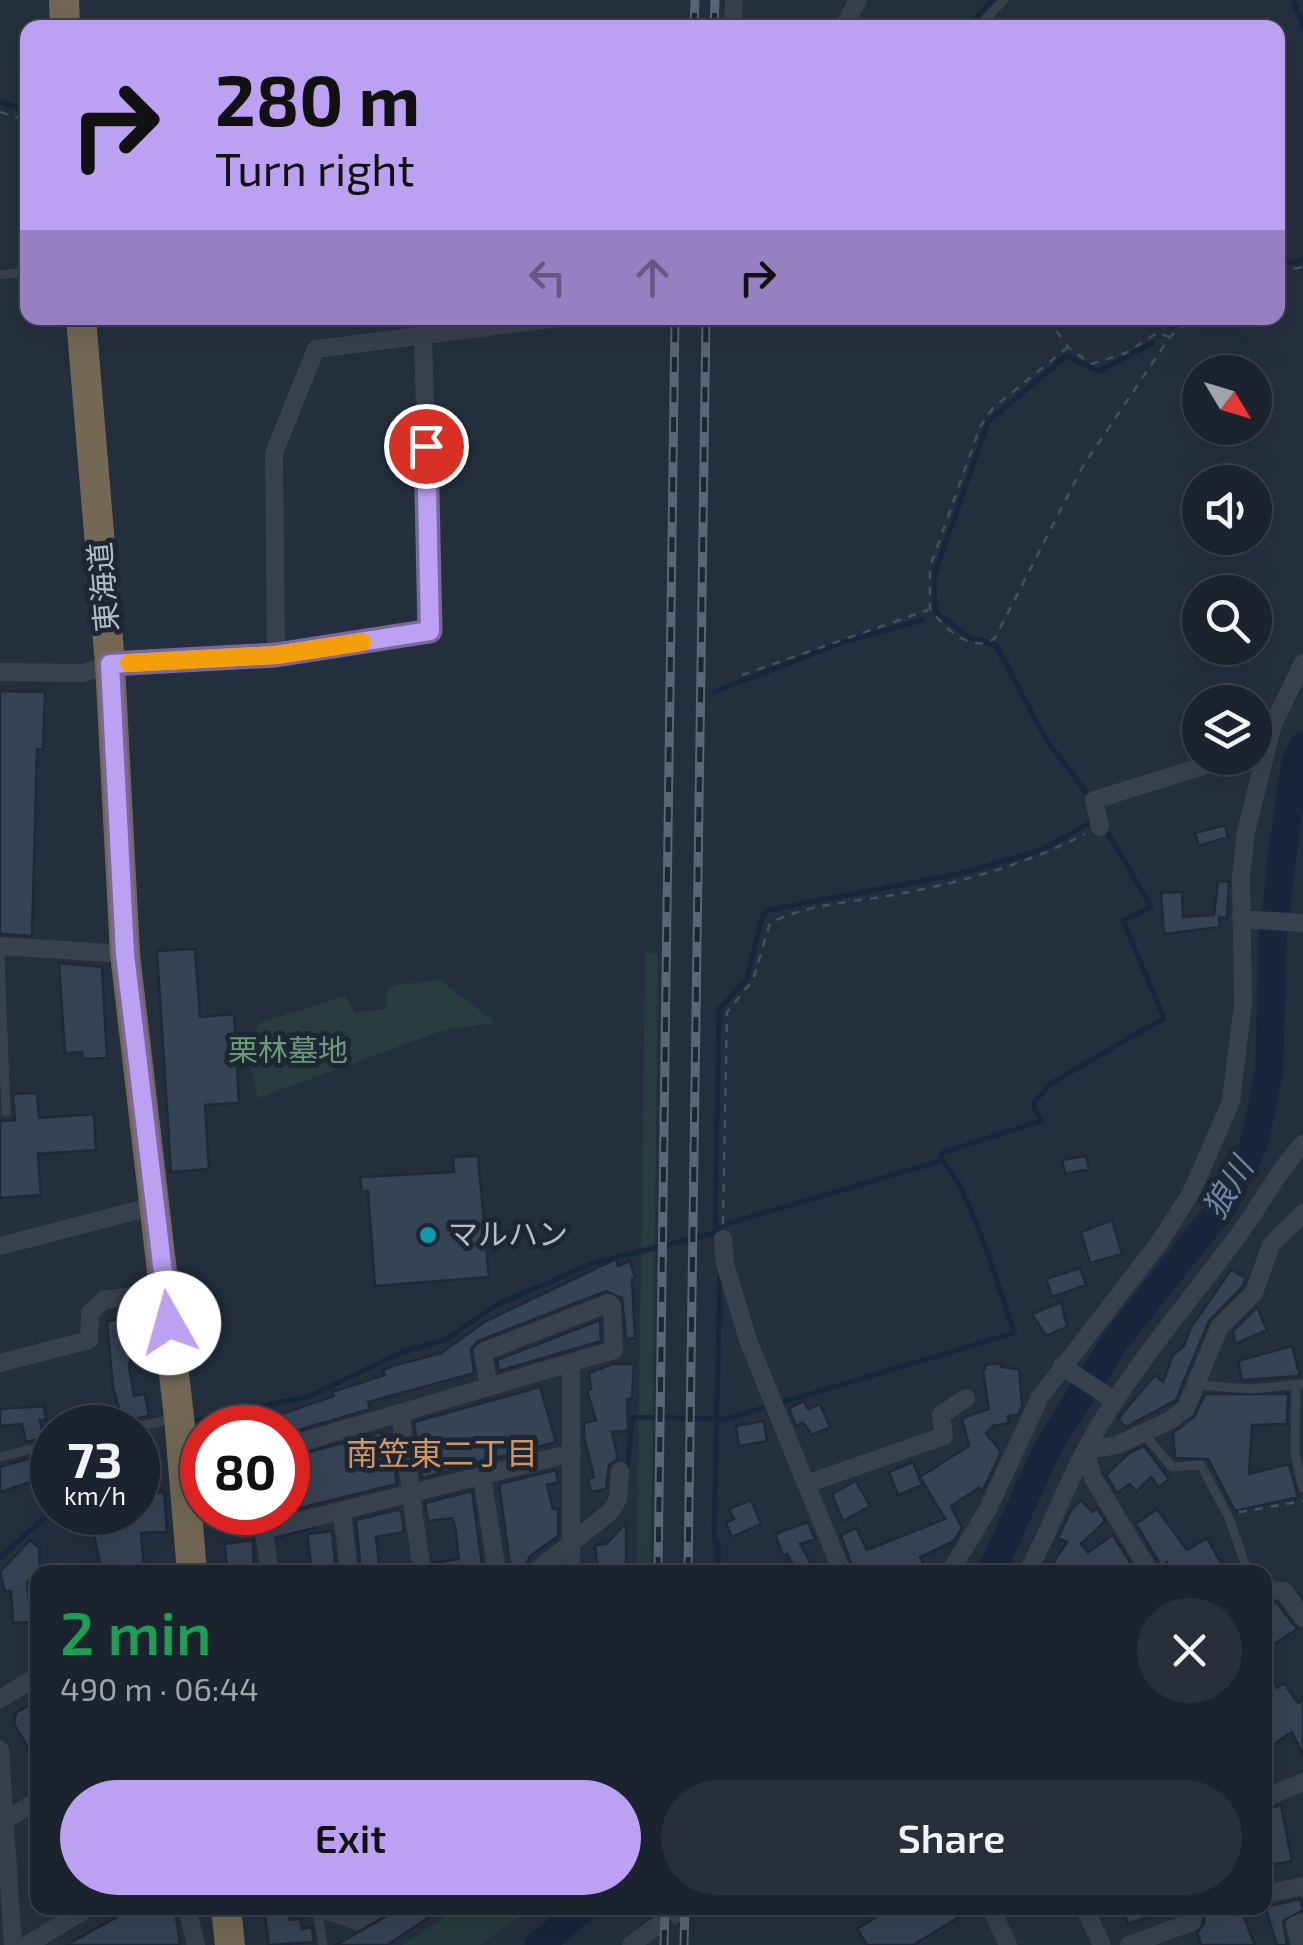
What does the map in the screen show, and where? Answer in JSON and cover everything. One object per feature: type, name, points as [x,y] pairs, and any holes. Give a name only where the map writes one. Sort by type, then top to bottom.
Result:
[{"type":"highway","name":"東海道","points":[[82,325],[110,664],[125,954],[166,1292],[191,1565]]},
{"type":"highway","points":[[227,1915],[230,1945]]},
{"type":"street","points":[[276,655],[274,453],[316,349],[506,325]]},
{"type":"street","points":[[0,672],[83,673],[110,664],[276,655],[430,631],[423,336]]},
{"type":"street","points":[[1272,722],[1303,663]]},
{"type":"street","points":[[1100,827],[1094,800],[1182,773]]},
{"type":"street","points":[[954,1565],[988,1509],[1040,1397],[1159,1243],[1191,1193],[1231,1102],[1244,1004],[1240,919],[1246,832],[1256,775]]},
{"type":"street","points":[[1240,919],[1303,923]]},
{"type":"street","points":[[0,946],[125,954]]},
{"type":"street","points":[[1030,1565],[1113,1400],[1244,1227],[1274,1174],[1303,1144]]},
{"type":"street","points":[[0,1246],[154,1206]]},
{"type":"street","points":[[1085,1451],[1117,1445],[1169,1421],[1186,1408],[1220,1326],[1254,1293],[1271,1245],[1303,1213]]},
{"type":"street","points":[[723,1239],[725,1264],[749,1343],[839,1565]]},
{"type":"street","points":[[0,1363],[89,1340],[90,1313],[103,1300],[166,1292]]},
{"type":"street","points":[[310,1440],[614,1350],[609,1303],[484,1352],[490,1386]]},
{"type":"street","points":[[570,1565],[571,1363]]},
{"type":"street","points":[[1064,1367],[1113,1400]]},
{"type":"street","points":[[806,1484],[944,1436],[941,1416],[966,1398]]},
{"type":"street","points":[[400,1413],[421,1565]]},
{"type":"street","points":[[1085,1451],[1092,1478],[1146,1565]]},
{"type":"street","points":[[310,1515],[342,1511],[572,1454]]},
{"type":"street","points":[[544,1565],[615,1506],[620,1472]]},
{"type":"street","points":[[482,1476],[496,1565]]},
{"type":"street","points":[[342,1511],[348,1565]]},
{"type":"street","points":[[264,1535],[269,1565]]},
{"type":"street","points":[[1272,1591],[1284,1592],[1303,1618]]},
{"type":"street","points":[[0,1700],[30,1681]]},
{"type":"street","points":[[0,1750],[12,1945]]},
{"type":"street","points":[[1272,1795],[1303,1782]]},
{"type":"street","points":[[2,1822],[30,1805]]},
{"type":"street","points":[[1272,1893],[1303,1886]]},
{"type":"street","points":[[27,1945],[76,1915]]},
{"type":"street","points":[[189,1915],[196,1945]]},
{"type":"street","points":[[338,1915],[358,1922],[368,1915]]},
{"type":"street","points":[[998,1915],[1008,1945]]},
{"type":"street","points":[[1087,1915],[1102,1945]]},
{"type":"street","points":[[1130,1945],[1192,1922],[1193,1915]]},
{"type":"street","points":[[1300,1945],[1295,1925],[1303,1922]]},
{"type":"street","points":[[630,1945],[647,1934]]},
{"type":"lane","points":[[985,20],[1004,0]]},
{"type":"lane","points":[[0,956],[6,1112]]},
{"type":"lane","points":[[1196,1384],[1251,1388],[1299,1384],[1294,1453],[1303,1488]]},
{"type":"lane","points":[[160,1421],[179,1417]]},
{"type":"lane","points":[[1142,1432],[1172,1467],[1201,1465],[1227,1514],[1245,1565]]},
{"type":"lane","points":[[0,1457],[30,1450]]},
{"type":"lane","points":[[319,1915],[322,1945]]},
{"type":"path","points":[[1052,325],[1068,347],[1099,364],[1157,333],[1170,337]]},
{"type":"path","points":[[1068,347],[985,418],[930,567],[930,609],[968,643],[981,645],[995,638],[1083,466],[1170,337],[1184,325]]},
{"type":"path","points":[[742,674],[930,609]]},
{"type":"path","points":[[723,1239],[727,1012],[753,980],[770,923],[802,910],[906,893],[1000,869],[1045,855],[1100,827]]},
{"type":"path","points":[[1227,1514],[1303,1502]]},
{"type":"green space","points":[[645,953],[658,954],[651,1565],[637,1565]]},
{"type":"green space","name":"栗林墓地","points":[[439,979],[496,1023],[444,1030],[258,1098],[245,1044],[262,1022],[345,996],[355,1012],[385,1009],[388,987]]},
{"type":"green space","points":[[448,1915],[523,1915],[479,1945],[402,1945]]},
{"type":"building","points":[[0,691],[45,692],[43,749],[37,749],[32,936],[0,934]]},
{"type":"building","points":[[1225,825],[1228,837],[1199,846],[1195,833]]},
{"type":"building","points":[[1218,881],[1229,882],[1227,918],[1219,917],[1220,927],[1164,934],[1161,893],[1182,892],[1183,917],[1214,915]]},
{"type":"building","points":[[195,949],[200,1017],[234,1014],[239,1103],[205,1105],[209,1169],[171,1172],[157,951]]},
{"type":"building","points":[[59,963],[102,967],[107,1058],[82,1059],[82,1052],[65,1053]]},
{"type":"building","points":[[37,1093],[39,1118],[94,1114],[96,1150],[38,1154],[41,1195],[0,1198],[0,1121],[15,1120],[13,1094]]},
{"type":"building","name":"マルハン","points":[[478,1156],[489,1277],[375,1286],[368,1191],[362,1192],[360,1177],[454,1172],[453,1157]]},
{"type":"building","points":[[1086,1156],[1089,1169],[1065,1174],[1062,1160]]},
{"type":"building","points":[[1112,1220],[1122,1254],[1090,1263],[1081,1232]]},
{"type":"building","points":[[616,1259],[618,1266],[630,1261],[635,1277],[635,1338],[626,1339],[622,1298],[606,1291],[478,1341],[471,1349],[474,1373],[368,1402],[370,1409],[310,1427],[308,1405],[334,1396],[332,1392],[385,1375],[383,1370],[393,1366],[441,1353],[486,1321]]},
{"type":"building","points":[[1080,1268],[1086,1285],[1052,1297],[1046,1279]]},
{"type":"building","points":[[1231,1270],[1246,1278],[1243,1286],[1209,1321],[1176,1400],[1126,1427],[1118,1420],[1121,1415],[1155,1375],[1163,1382],[1173,1355],[1184,1346],[1191,1327]]},
{"type":"building","points":[[1061,1302],[1067,1327],[1046,1336],[1032,1314]]},
{"type":"building","points":[[1257,1307],[1267,1330],[1235,1344],[1233,1331]]},
{"type":"building","points":[[117,1320],[133,1350],[129,1366],[134,1396],[145,1394],[147,1405],[118,1405],[107,1321]]},
{"type":"building","points":[[600,1320],[601,1341],[499,1371],[497,1360]]},
{"type":"building","points":[[1292,1346],[1300,1376],[1242,1380],[1238,1361]]},
{"type":"building","points":[[1001,1363],[1001,1367],[1019,1369],[1022,1407],[1018,1415],[1008,1416],[1009,1423],[993,1426],[986,1433],[1001,1452],[982,1492],[979,1488],[951,1506],[962,1528],[954,1541],[920,1557],[925,1565],[852,1565],[841,1535],[856,1528],[867,1550],[945,1519],[920,1477],[969,1446],[962,1418],[989,1409],[983,1372],[986,1365]]},
{"type":"building","points":[[612,1364],[634,1364],[632,1399],[627,1399],[628,1431],[612,1432],[618,1459],[609,1465],[606,1489],[591,1492],[588,1479],[594,1477],[584,1423],[596,1420],[587,1391],[591,1389],[589,1373]]},
{"type":"building","points":[[540,1387],[556,1442],[422,1478],[414,1422]]},
{"type":"building","points":[[1205,1394],[1288,1394],[1287,1424],[1252,1425],[1249,1474],[1289,1464],[1298,1497],[1235,1511],[1208,1459],[1175,1458],[1173,1433],[1194,1417]]},
{"type":"building","points":[[804,1401],[808,1409],[820,1404],[830,1427],[812,1435],[803,1423],[796,1426],[789,1408]]},
{"type":"building","points":[[30,1407],[30,1441],[26,1442],[22,1424],[0,1426],[0,1409]]},
{"type":"building","points":[[764,1421],[767,1441],[739,1446],[736,1426]]},
{"type":"building","points":[[381,1432],[382,1436],[390,1434],[397,1484],[310,1506],[310,1452]]},
{"type":"building","points":[[1144,1446],[1169,1479],[1159,1487],[1151,1477],[1136,1492],[1130,1484],[1117,1493],[1106,1475],[1128,1454]]},
{"type":"building","points":[[30,1458],[30,1482],[0,1492],[0,1467]]},
{"type":"building","points":[[913,1462],[922,1485],[898,1495],[889,1472]]},
{"type":"building","points":[[556,1470],[558,1482],[547,1485],[553,1509],[558,1509],[558,1536],[530,1556],[526,1565],[510,1565],[499,1484]]},
{"type":"building","points":[[856,1481],[870,1506],[843,1521],[832,1494]]},
{"type":"building","points":[[164,1491],[167,1532],[160,1532],[160,1492]]},
{"type":"building","points":[[472,1491],[482,1565],[433,1565],[459,1559],[455,1527],[452,1518],[428,1521],[425,1503]]},
{"type":"building","points":[[751,1500],[761,1524],[732,1537],[726,1523],[734,1519],[729,1509]]},
{"type":"building","points":[[1081,1500],[1093,1512],[1097,1508],[1105,1521],[1081,1544],[1088,1552],[1113,1535],[1132,1565],[1052,1565],[1067,1542],[1058,1538],[1071,1510]]},
{"type":"building","points":[[1157,1509],[1187,1550],[1207,1538],[1222,1565],[1160,1565],[1136,1524]]},
{"type":"building","points":[[401,1511],[404,1532],[376,1537],[379,1565],[360,1565],[356,1520]]},
{"type":"building","points":[[808,1522],[815,1539],[800,1544],[812,1565],[793,1565],[787,1554],[783,1556],[775,1534]]},
{"type":"building","points":[[626,1523],[626,1565],[597,1565],[595,1545],[606,1544]]},
{"type":"building","points":[[332,1531],[335,1565],[311,1565],[307,1535]]},
{"type":"building","points":[[94,1535],[141,1535],[144,1565],[100,1565]]},
{"type":"building","points":[[30,1540],[39,1548],[40,1565],[30,1565],[27,1582],[30,1622],[13,1623],[11,1591],[5,1592],[0,1572]]},
{"type":"building","points":[[253,1540],[254,1565],[226,1565],[225,1544]]},
{"type":"building","points":[[1272,1603],[1277,1603],[1297,1629],[1272,1645]]},
{"type":"building","points":[[1272,1682],[1277,1688],[1284,1683],[1298,1703],[1303,1700],[1303,1756],[1292,1732],[1272,1745]]},
{"type":"building","points":[[30,1705],[29,1750],[14,1723],[16,1713]]},
{"type":"building","points":[[1281,1805],[1292,1861],[1272,1865],[1272,1808]]},
{"type":"building","points":[[1300,1899],[1303,1910],[1283,1921],[1287,1945],[1277,1945],[1268,1915],[1272,1915],[1272,1905]]},
{"type":"building","points":[[121,1915],[176,1915],[180,1945],[66,1945]]},
{"type":"building","points":[[265,1915],[289,1915],[290,1920],[300,1919],[302,1929],[312,1927],[314,1942],[269,1945]]},
{"type":"building","points":[[389,1915],[432,1915],[387,1945],[336,1945]]},
{"type":"building","points":[[880,1915],[962,1915],[913,1945],[867,1945],[857,1929]]},
{"type":"building","points":[[1125,1915],[1153,1915],[1128,1924]]},
{"type":"building","points":[[1205,1915],[1243,1915],[1255,1945],[1201,1945],[1197,1933]]},
{"type":"waterway","points":[[974,20],[992,0]]},
{"type":"waterway","points":[[1293,0],[1303,26]]},
{"type":"waterway","points":[[0,102],[20,108]]},
{"type":"waterway","points":[[1285,264],[1303,260]]},
{"type":"waterway","points":[[935,612],[934,576],[988,422],[1066,356],[1099,371],[1152,343]]},
{"type":"waterway","points":[[936,612],[970,638],[996,645],[1047,741],[1089,796]]},
{"type":"waterway","points":[[714,692],[846,641],[923,620]]},
{"type":"waterway","name":"狼川","points":[[994,1565],[1049,1445],[1117,1339],[1224,1204],[1254,1144],[1269,1072],[1273,936],[1281,864],[1295,764],[1303,746]]},
{"type":"waterway","points":[[268,1405],[310,1396],[402,1352],[447,1339],[494,1306],[593,1263],[715,1233],[719,1009],[747,979],[762,917],[768,910],[959,874],[1041,850],[1095,820]]},
{"type":"waterway","points":[[720,1237],[720,1226],[940,1161],[942,1153],[1041,1121],[1033,1104],[1050,1084],[1164,1018],[1123,921],[1151,907],[1104,826]]},
{"type":"waterway","points":[[627,1469],[633,1417],[726,1419],[1014,1333],[962,1190],[941,1160]]},
{"type":"waterway","points":[[718,1565],[718,1543],[714,1539],[720,1273]]},
{"type":"waterway","points":[[274,1537],[314,1526]]},
{"type":"waterway","points":[[0,1558],[30,1531]]},
{"type":"waterway","name":"狼川","points":[[539,1945],[575,1915]]},
{"type":"tunnel","points":[[647,1933],[674,1915]]},
{"type":"railway","points":[[694,20],[695,0]]},
{"type":"railway","points":[[714,20],[715,0]]},
{"type":"railway","points":[[658,1565],[675,325]]},
{"type":"railway","points":[[688,1565],[706,325]]},
{"type":"railway","points":[[664,1945],[665,1915]]},
{"type":"railway","points":[[684,1945],[685,1915]]},
{"type":"slow traffic","points":[[129,663],[276,655],[362,642]]},
{"type":"place","name":"マルハン","points":[[428,1235]]},
{"type":"district","name":"南笠東二丁目","points":[[442,1454]]},
{"type":"route","points":[[169,1323],[125,954],[110,664],[276,655],[430,631],[426,446]]}]
